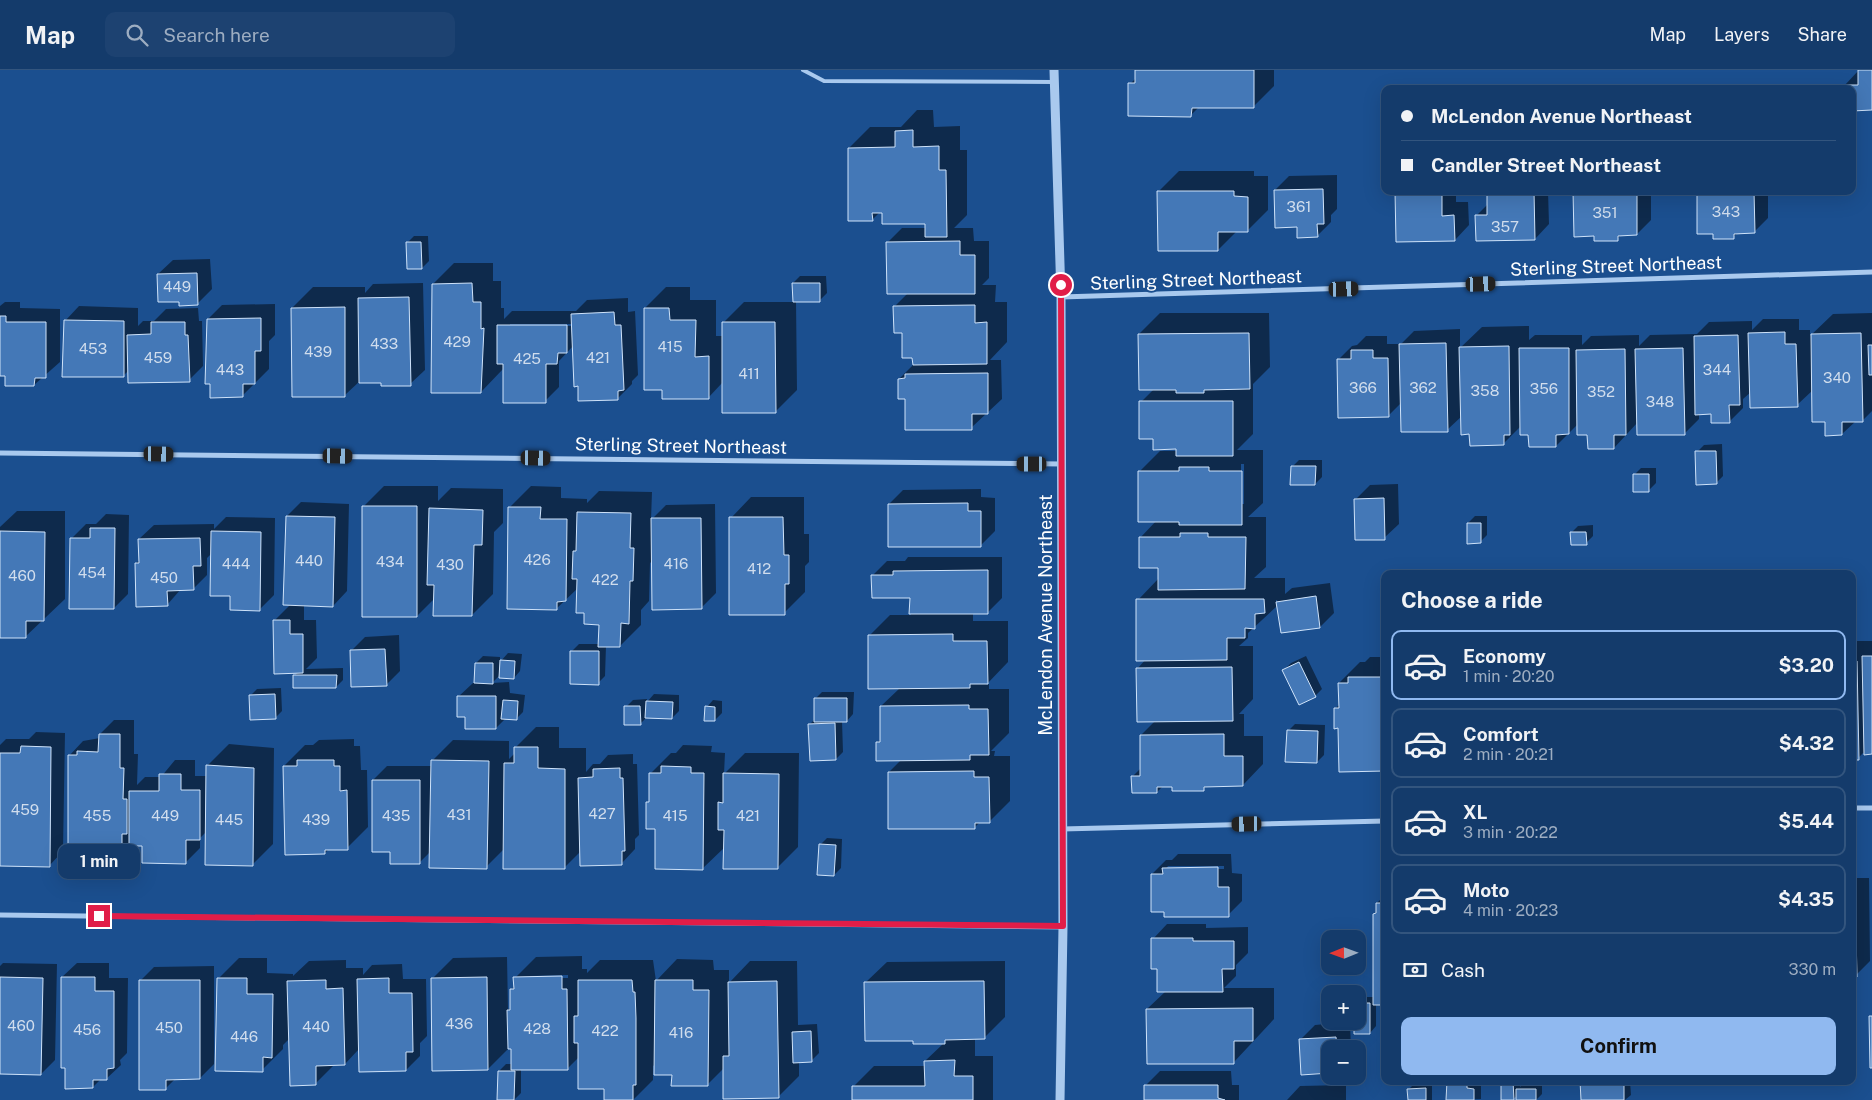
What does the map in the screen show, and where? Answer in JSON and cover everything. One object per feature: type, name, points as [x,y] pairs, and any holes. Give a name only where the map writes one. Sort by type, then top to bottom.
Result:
[{"type":"street","name":"McLendon Avenue Northeast","points":[[1054,70],[1062,297],[1063,926],[1060,1100]]},
{"type":"street","name":"Sterling Street Northeast","points":[[1062,297],[1872,272]]},
{"type":"street","name":"Sterling Street Northeast","points":[[0,452],[1062,464]]},
{"type":"street","points":[[1856,808],[1872,808]]},
{"type":"street","points":[[1062,829],[1381,821]]},
{"type":"street","points":[[0,915],[1063,926]]},
{"type":"lane","points":[[803,70],[824,81],[1054,82]]},
{"type":"building","points":[[1135,70],[1254,70],[1254,108],[1192,108],[1191,117],[1128,116],[1128,83],[1135,83]]},
{"type":"building","points":[[1858,70],[1872,70],[1872,110],[1856,111],[1856,85],[1858,85]]},
{"type":"building","points":[[913,130],[913,147],[939,146],[939,170],[946,170],[947,237],[925,237],[925,224],[882,224],[882,213],[872,213],[873,221],[848,221],[848,148],[895,147],[895,131]]},
{"type":"building","points":[[1323,189],[1324,224],[1317,224],[1318,237],[1297,238],[1297,227],[1275,228],[1274,190]]},
{"type":"building","points":[[1157,191],[1234,191],[1234,196],[1248,197],[1248,232],[1218,232],[1218,251],[1158,251]]},
{"type":"building","points":[[1395,195],[1442,195],[1442,216],[1454,215],[1455,241],[1396,242]]},
{"type":"building","points":[[1487,195],[1534,195],[1535,240],[1476,241],[1475,215],[1487,215]]},
{"type":"building","points":[[1573,195],[1637,195],[1637,235],[1618,236],[1618,241],[1594,241],[1594,236],[1574,237]]},
{"type":"building","points":[[1697,195],[1754,195],[1755,233],[1734,234],[1734,239],[1713,239],[1713,234],[1697,234]]},
{"type":"building","points":[[960,241],[960,255],[975,255],[975,294],[887,294],[886,242]]},
{"type":"building","points":[[406,242],[421,242],[422,269],[407,269]]},
{"type":"building","points":[[197,273],[198,305],[179,306],[179,302],[158,302],[157,274]]},
{"type":"building","points":[[472,283],[473,302],[481,302],[481,329],[484,328],[481,393],[431,393],[432,284]]},
{"type":"building","points":[[792,283],[820,283],[820,302],[793,302]]},
{"type":"building","points":[[409,297],[411,386],[381,386],[381,383],[359,383],[358,298]]},
{"type":"building","points":[[975,305],[975,323],[987,322],[987,364],[913,365],[912,358],[902,358],[902,333],[894,333],[893,306]]},
{"type":"building","points":[[345,307],[345,397],[292,397],[291,308]]},
{"type":"building","points":[[644,308],[669,308],[670,320],[696,320],[695,357],[709,356],[709,399],[662,399],[662,390],[644,390]]},
{"type":"building","points":[[614,312],[615,325],[621,325],[624,390],[618,391],[618,400],[578,401],[578,386],[574,387],[571,314]]},
{"type":"building","points":[[0,316],[6,316],[6,322],[46,322],[46,378],[35,378],[34,386],[5,386],[5,376],[0,376]]},
{"type":"building","points":[[261,318],[261,351],[255,351],[255,384],[243,384],[243,397],[210,398],[210,384],[205,384],[207,319]]},
{"type":"building","points":[[64,320],[124,321],[124,377],[62,377]]},
{"type":"building","points":[[151,322],[185,322],[185,335],[188,335],[190,382],[128,383],[127,335],[151,334]]},
{"type":"building","points":[[722,322],[775,322],[776,413],[722,413]]},
{"type":"building","points":[[497,325],[567,325],[567,353],[558,353],[557,364],[546,364],[546,403],[503,403],[503,364],[497,364]]},
{"type":"building","points":[[1785,332],[1785,344],[1796,344],[1798,407],[1750,408],[1748,333]]},
{"type":"building","points":[[1249,333],[1250,389],[1204,390],[1204,393],[1176,393],[1176,390],[1139,390],[1138,334]]},
{"type":"building","points":[[1861,333],[1863,422],[1842,422],[1842,435],[1825,436],[1825,422],[1812,422],[1811,334]]},
{"type":"building","points":[[1738,335],[1740,405],[1729,405],[1730,423],[1711,423],[1711,414],[1695,415],[1694,336]]},
{"type":"building","points":[[1446,343],[1448,432],[1401,432],[1399,344]]},
{"type":"building","points":[[1868,345],[1872,345],[1872,375],[1869,375]]},
{"type":"building","points":[[1509,346],[1510,435],[1504,435],[1504,445],[1470,446],[1469,434],[1461,435],[1459,347]]},
{"type":"building","points":[[1519,348],[1569,348],[1569,434],[1556,435],[1556,447],[1529,447],[1528,435],[1520,435]]},
{"type":"building","points":[[1683,348],[1685,435],[1637,435],[1635,349]]},
{"type":"building","points":[[1625,349],[1626,435],[1614,435],[1614,449],[1588,449],[1587,435],[1577,435],[1576,350]]},
{"type":"building","points":[[1351,350],[1373,350],[1373,358],[1388,358],[1389,417],[1338,418],[1337,359],[1351,359]]},
{"type":"building","points":[[988,373],[988,414],[972,414],[972,430],[905,430],[905,399],[898,399],[898,379],[905,378],[905,374]]},
{"type":"building","points":[[1139,401],[1233,401],[1233,456],[1176,456],[1176,449],[1153,450],[1153,439],[1139,439]]},
{"type":"building","points":[[1695,451],[1716,451],[1717,484],[1696,485]]},
{"type":"building","points":[[1291,466],[1316,466],[1315,485],[1290,485]]},
{"type":"building","points":[[1179,467],[1209,467],[1209,471],[1242,471],[1242,525],[1179,525],[1179,522],[1138,522],[1138,471],[1179,471]]},
{"type":"building","points":[[1633,474],[1649,474],[1649,492],[1633,492]]},
{"type":"building","points":[[1384,498],[1385,540],[1355,540],[1354,499]]},
{"type":"building","points":[[968,503],[968,511],[981,511],[981,547],[888,547],[888,504]]},
{"type":"building","points":[[362,506],[417,506],[417,617],[362,617]]},
{"type":"building","points":[[508,507],[541,507],[540,519],[567,519],[566,601],[557,602],[557,610],[507,609]]},
{"type":"building","points":[[429,508],[483,510],[482,545],[474,545],[472,616],[433,616],[434,585],[427,585]]},
{"type":"building","points":[[577,512],[631,513],[630,548],[634,548],[633,581],[630,581],[629,624],[621,623],[620,647],[598,647],[599,625],[584,624],[584,613],[576,613],[577,579],[572,579],[573,551],[576,551]]},
{"type":"building","points":[[286,516],[335,517],[333,607],[283,605]]},
{"type":"building","points":[[729,517],[783,517],[784,555],[789,555],[789,584],[785,584],[785,615],[729,615]]},
{"type":"building","points":[[651,518],[701,518],[702,609],[652,610]]},
{"type":"building","points":[[1467,523],[1481,523],[1481,543],[1467,544]]},
{"type":"building","points":[[90,528],[115,528],[114,609],[69,609],[70,538],[90,538]]},
{"type":"building","points":[[0,531],[45,532],[44,621],[26,621],[26,638],[0,638]]},
{"type":"building","points":[[211,531],[261,532],[260,611],[230,610],[230,596],[210,596]]},
{"type":"building","points":[[1570,532],[1586,532],[1587,545],[1571,545]]},
{"type":"building","points":[[1180,533],[1208,533],[1208,537],[1246,537],[1245,589],[1158,590],[1158,568],[1139,568],[1139,537],[1180,537]]},
{"type":"building","points":[[200,538],[201,566],[193,566],[194,590],[167,591],[168,606],[136,607],[135,563],[139,563],[138,539]]},
{"type":"building","points":[[988,570],[988,614],[909,614],[910,598],[872,598],[871,575],[893,575],[893,571]]},
{"type":"building","points":[[1316,596],[1320,628],[1281,633],[1276,602]]},
{"type":"building","points":[[1136,599],[1264,599],[1265,613],[1255,614],[1255,629],[1245,628],[1245,638],[1227,638],[1227,660],[1136,661]]},
{"type":"building","points":[[273,620],[290,620],[290,634],[303,634],[303,673],[274,674]]},
{"type":"building","points":[[953,634],[953,641],[987,641],[988,684],[970,684],[970,688],[868,689],[868,635]]},
{"type":"building","points":[[385,649],[387,686],[351,687],[350,650]]},
{"type":"building","points":[[570,651],[599,651],[599,685],[570,684]]},
{"type":"building","points":[[1862,656],[1872,656],[1872,754],[1864,755]]},
{"type":"building","points":[[500,660],[515,661],[514,679],[499,678]]},
{"type":"building","points":[[1856,661],[1857,661],[1859,760],[1856,760]]},
{"type":"building","points":[[1299,662],[1316,697],[1299,705],[1282,670]]},
{"type":"building","points":[[475,663],[493,663],[493,684],[474,683]]},
{"type":"building","points":[[1232,667],[1233,721],[1137,722],[1136,668]]},
{"type":"building","points":[[293,675],[337,675],[336,688],[293,688]]},
{"type":"building","points":[[1348,677],[1381,677],[1381,771],[1339,772],[1338,728],[1334,729],[1334,708],[1339,708],[1338,683],[1348,683]]},
{"type":"building","points":[[275,694],[276,719],[250,720],[249,695]]},
{"type":"building","points":[[457,696],[496,696],[496,729],[465,729],[465,717],[457,717]]},
{"type":"building","points":[[814,698],[847,698],[847,722],[814,722]]},
{"type":"building","points":[[503,700],[518,701],[517,720],[501,719]]},
{"type":"building","points":[[646,701],[673,702],[672,719],[645,718]]},
{"type":"building","points":[[969,705],[969,709],[988,709],[989,755],[970,755],[970,760],[876,761],[876,742],[880,742],[880,706]]},
{"type":"building","points":[[624,706],[640,706],[641,725],[624,725]]},
{"type":"building","points":[[705,706],[715,707],[715,721],[704,721]]},
{"type":"building","points":[[835,723],[836,760],[810,761],[808,724]]},
{"type":"building","points":[[1287,730],[1318,731],[1317,763],[1285,762]]},
{"type":"building","points":[[99,734],[120,734],[120,768],[124,768],[123,799],[127,799],[127,834],[122,834],[122,853],[118,853],[119,868],[83,868],[83,852],[68,853],[68,755],[77,755],[77,751],[98,752]]},
{"type":"building","points":[[1224,734],[1224,756],[1243,756],[1243,786],[1204,787],[1204,791],[1172,791],[1172,787],[1157,787],[1157,793],[1132,793],[1131,776],[1140,776],[1140,735]]},
{"type":"building","points":[[21,746],[51,747],[50,867],[0,866],[0,753],[20,753]]},
{"type":"building","points":[[514,747],[538,747],[538,768],[565,769],[565,869],[503,869],[504,763],[514,763]]},
{"type":"building","points":[[297,760],[334,760],[334,766],[340,766],[340,791],[347,790],[348,850],[325,850],[325,854],[285,855],[283,766],[297,766]]},
{"type":"building","points":[[431,760],[489,761],[487,869],[429,868]]},
{"type":"building","points":[[206,765],[254,768],[253,866],[205,865]]},
{"type":"building","points":[[661,766],[691,767],[691,773],[704,773],[703,870],[655,869],[655,829],[646,829],[646,802],[649,802],[649,773],[661,773]]},
{"type":"building","points":[[620,768],[620,778],[623,778],[625,851],[622,851],[622,865],[580,866],[578,778],[593,777],[593,769]]},
{"type":"building","points":[[974,771],[974,777],[989,777],[990,823],[975,823],[975,829],[888,829],[888,772]]},
{"type":"building","points":[[723,773],[779,774],[778,869],[723,869],[724,830],[718,830],[718,802],[723,803]]},
{"type":"building","points":[[159,774],[181,774],[181,790],[200,790],[200,840],[186,840],[186,864],[142,863],[142,846],[129,846],[129,791],[159,791]]},
{"type":"building","points":[[372,780],[420,780],[420,864],[390,864],[390,852],[372,852]]},
{"type":"building","points":[[819,844],[836,845],[834,876],[817,875]]},
{"type":"building","points":[[1218,867],[1218,887],[1229,887],[1229,917],[1164,917],[1164,912],[1151,912],[1151,874],[1163,874],[1162,868]]},
{"type":"building","points":[[1376,903],[1381,903],[1381,1005],[1373,1005],[1373,914],[1376,913]]},
{"type":"building","points":[[1856,934],[1857,977],[1856,977]]},
{"type":"building","points":[[1151,938],[1193,938],[1193,941],[1234,941],[1234,969],[1222,969],[1223,992],[1157,992],[1157,969],[1151,969]]},
{"type":"building","points":[[562,976],[562,989],[567,989],[568,1070],[511,1070],[511,1049],[508,1049],[507,1010],[510,1010],[510,989],[514,989],[513,977]]},
{"type":"building","points":[[0,977],[43,978],[41,1075],[0,1074]]},
{"type":"building","points":[[61,977],[95,977],[95,991],[114,991],[114,1068],[107,1069],[107,1080],[93,1080],[93,1088],[65,1089],[65,1068],[61,1068]]},
{"type":"building","points":[[487,977],[488,1070],[432,1071],[431,978]]},
{"type":"building","points":[[217,978],[247,978],[247,994],[273,994],[272,1058],[263,1057],[263,1072],[215,1071]]},
{"type":"building","points":[[389,978],[389,993],[412,993],[413,1052],[406,1052],[406,1071],[359,1072],[357,979]]},
{"type":"building","points":[[139,980],[200,980],[200,1079],[166,1080],[166,1090],[139,1090]]},
{"type":"building","points":[[326,980],[326,989],[343,988],[345,1065],[316,1066],[316,1085],[290,1086],[287,981]]},
{"type":"building","points":[[578,980],[632,980],[633,992],[635,992],[636,1018],[636,1085],[633,1085],[633,1100],[604,1100],[604,1089],[578,1089],[578,1043],[574,1043],[574,1016],[578,1016]]},
{"type":"building","points":[[655,980],[693,980],[693,990],[709,990],[708,1086],[671,1086],[672,1075],[654,1075]]},
{"type":"building","points":[[777,981],[779,1098],[723,1099],[723,1056],[729,1056],[728,982]]},
{"type":"building","points":[[984,981],[985,1039],[945,1040],[945,1044],[913,1044],[913,1041],[865,1041],[864,982]]},
{"type":"building","points":[[1366,1003],[1370,1003],[1370,1034],[1354,1034],[1354,1030],[1366,1030]]},
{"type":"building","points":[[1253,1008],[1253,1041],[1234,1041],[1234,1064],[1147,1064],[1146,1009]]},
{"type":"building","points":[[1869,1016],[1872,1016],[1872,1068],[1870,1068]]},
{"type":"building","points":[[811,1031],[812,1062],[793,1063],[792,1032]]},
{"type":"building","points":[[1336,1037],[1336,1040],[1321,1040],[1321,1074],[1301,1075],[1299,1039]]},
{"type":"building","points":[[955,1060],[954,1076],[973,1076],[973,1100],[852,1100],[852,1086],[925,1086],[924,1061]]},
{"type":"building","points":[[498,1071],[515,1071],[514,1100],[497,1100]]},
{"type":"building","points":[[1144,1085],[1218,1085],[1218,1098],[1225,1100],[1144,1100]]},
{"type":"building","points":[[1447,1085],[1467,1085],[1467,1088],[1474,1089],[1474,1100],[1446,1100]]},
{"type":"building","points":[[1501,1085],[1513,1085],[1514,1100],[1501,1100]]},
{"type":"building","points":[[1580,1085],[1624,1085],[1624,1100],[1581,1100]]},
{"type":"building","points":[[1426,1088],[1426,1100],[1408,1100],[1407,1089]]},
{"type":"building","points":[[1516,1089],[1536,1089],[1536,1100],[1516,1100]]},
{"type":"route","points":[[99,916],[1063,926],[1061,285]]}]
